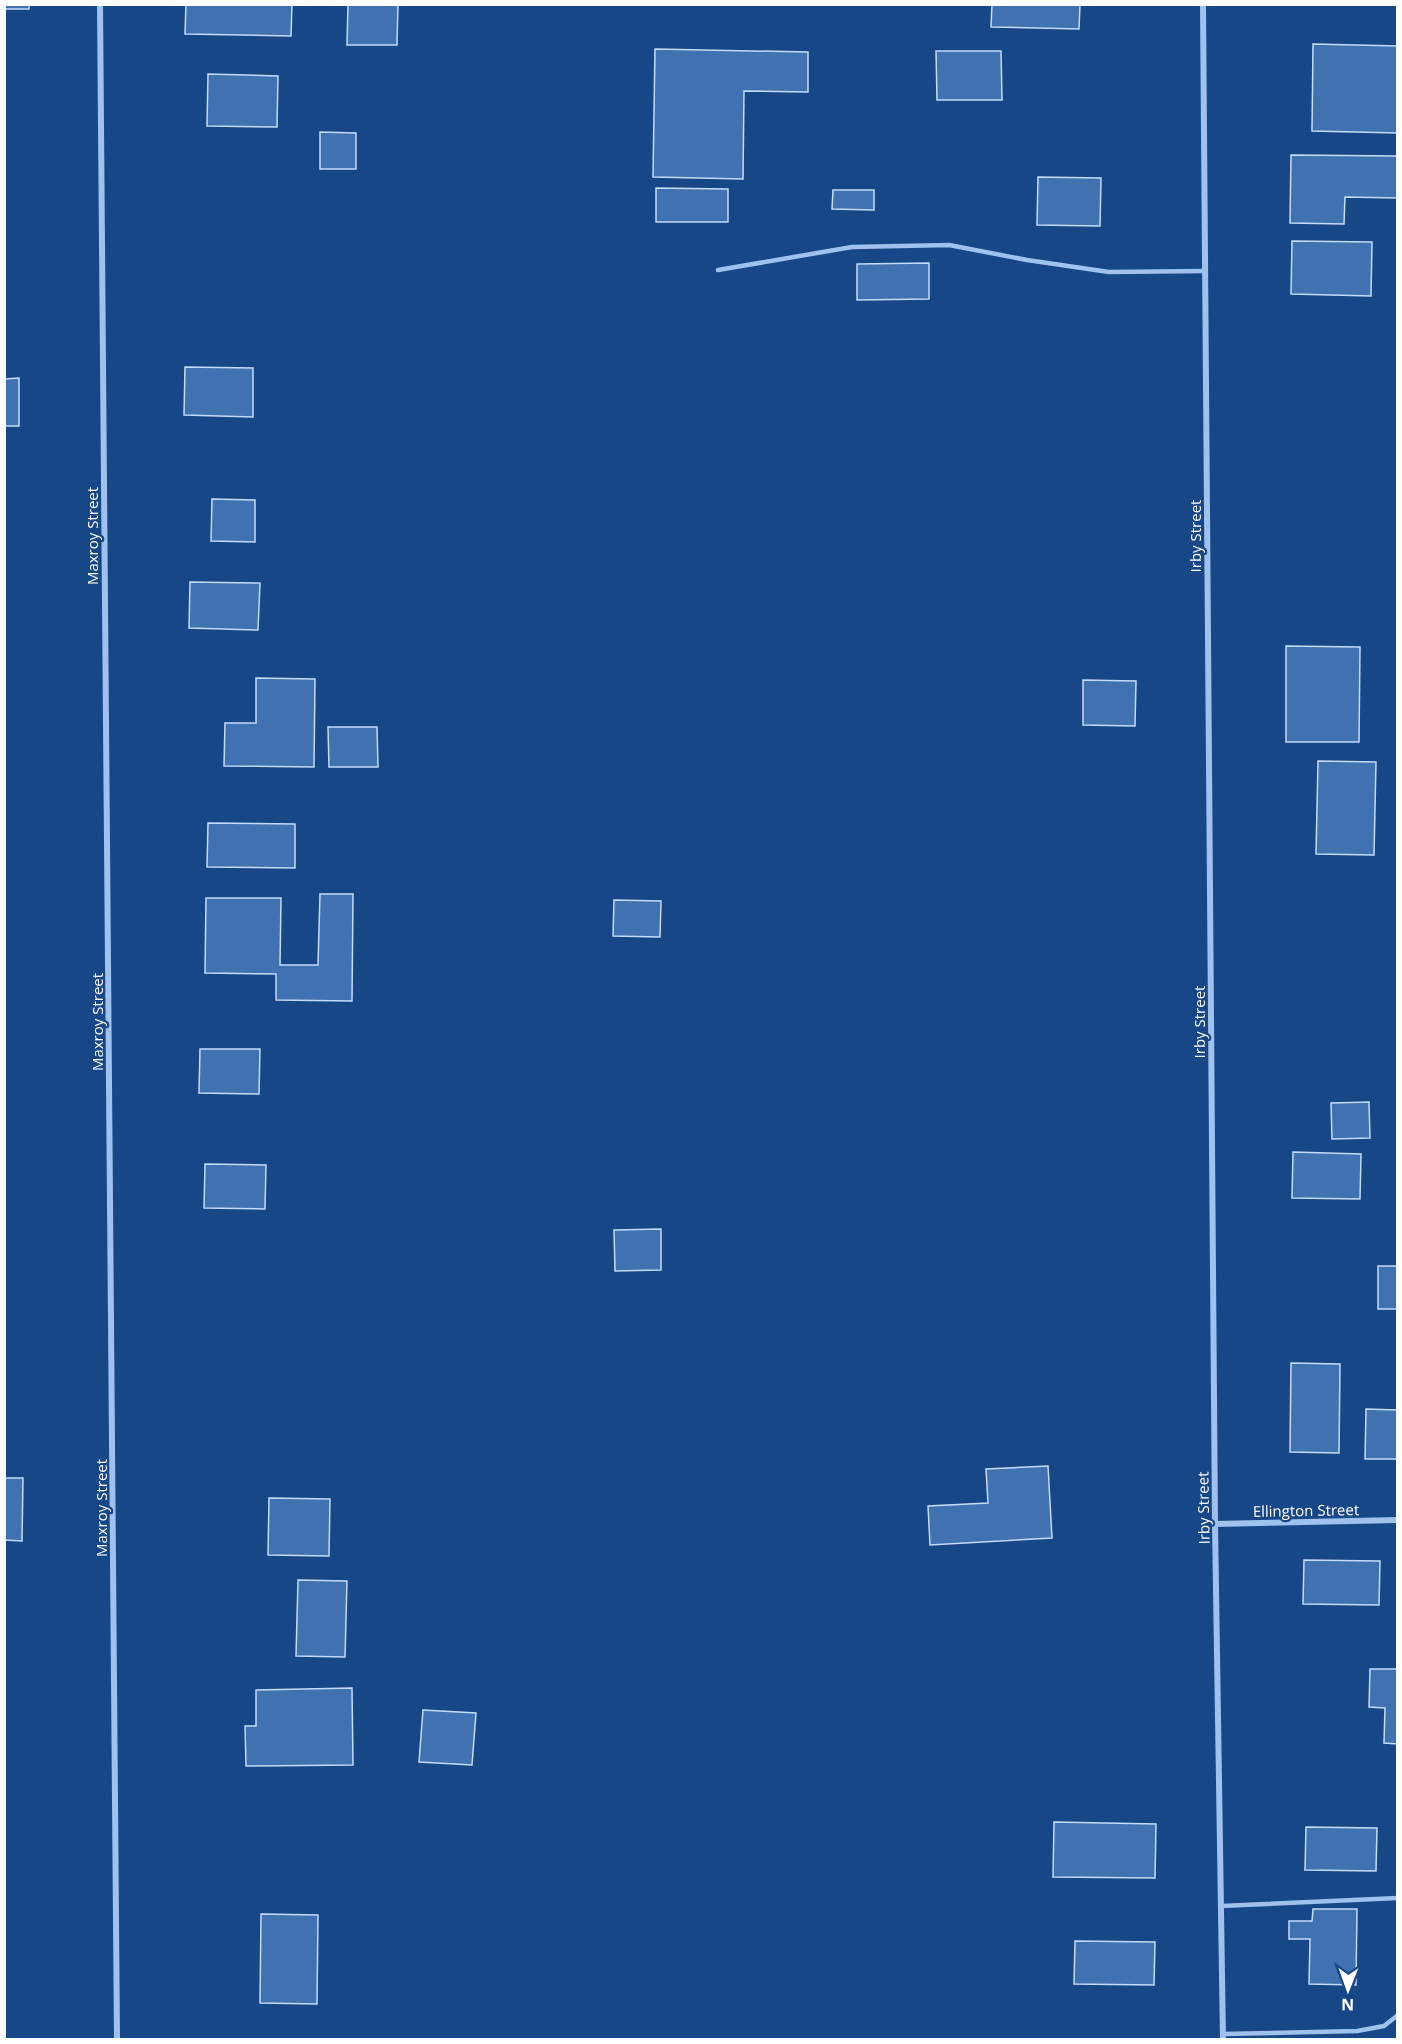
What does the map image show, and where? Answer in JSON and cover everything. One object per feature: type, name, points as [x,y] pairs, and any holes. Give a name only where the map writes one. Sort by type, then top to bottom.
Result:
[{"type":"street","name":"Maxroy Street","points":[[100,4],[117,2040]]},
{"type":"street","name":"Irby Street","points":[[1203,4],[1215,1524],[1223,2037]]},
{"type":"street","name":"Ellington Street","points":[[1215,1524],[1398,1520]]},
{"type":"lane","points":[[718,270],[852,247],[949,245],[1027,260],[1109,272],[1205,272]]},
{"type":"lane","points":[[1221,1906],[1398,1898]]},
{"type":"lane","points":[[1223,2037],[1357,2031],[1384,2026],[1398,2015]]},
{"type":"building","points":[[4,4],[29,4],[29,9],[4,9]]},
{"type":"building","points":[[186,4],[292,4],[291,36],[185,34]]},
{"type":"building","points":[[348,4],[398,4],[397,45],[347,45]]},
{"type":"building","points":[[992,4],[1080,4],[1079,29],[991,27]]},
{"type":"building","points":[[1313,44],[1398,46],[1398,133],[1312,131]]},
{"type":"building","points":[[655,49],[808,52],[808,92],[744,91],[743,179],[653,177]]},
{"type":"building","points":[[936,51],[1001,51],[1002,100],[937,100]]},
{"type":"building","points":[[208,74],[278,76],[277,127],[207,126]]},
{"type":"building","points":[[320,132],[356,133],[356,169],[320,169]]},
{"type":"building","points":[[1291,155],[1398,156],[1398,198],[1345,197],[1344,224],[1290,223]]},
{"type":"building","points":[[1038,177],[1101,178],[1100,226],[1037,225]]},
{"type":"building","points":[[656,188],[728,189],[728,222],[656,222]]},
{"type":"building","points":[[833,190],[874,190],[874,210],[832,209]]},
{"type":"building","points":[[1292,241],[1372,242],[1371,296],[1291,294]]},
{"type":"building","points":[[929,263],[929,299],[857,300],[857,264]]},
{"type":"building","points":[[185,367],[253,368],[253,417],[184,415]]},
{"type":"building","points":[[19,378],[19,426],[4,426],[4,379]]},
{"type":"building","points":[[212,499],[255,500],[255,542],[211,541]]},
{"type":"building","points":[[190,582],[260,583],[258,630],[189,628]]},
{"type":"building","points":[[1286,646],[1360,647],[1359,742],[1286,742]]},
{"type":"building","points":[[256,678],[315,679],[314,767],[224,766],[225,723],[256,723]]},
{"type":"building","points":[[1083,680],[1136,681],[1135,726],[1083,725]]},
{"type":"building","points":[[328,727],[377,727],[378,767],[329,767]]},
{"type":"building","points":[[1318,761],[1376,762],[1374,855],[1316,854]]},
{"type":"building","points":[[208,823],[295,824],[295,868],[207,867]]},
{"type":"building","points":[[320,894],[353,894],[352,1001],[276,1000],[276,974],[205,973],[206,898],[281,898],[280,965],[318,965]]},
{"type":"building","points":[[614,900],[661,901],[660,937],[613,936]]},
{"type":"building","points":[[200,1049],[260,1049],[259,1094],[199,1093]]},
{"type":"building","points":[[1369,1102],[1370,1138],[1332,1139],[1331,1103]]},
{"type":"building","points":[[1293,1152],[1361,1154],[1360,1199],[1292,1198]]},
{"type":"building","points":[[205,1164],[266,1165],[265,1209],[204,1208]]},
{"type":"building","points":[[661,1229],[661,1270],[615,1271],[614,1230]]},
{"type":"building","points":[[1378,1266],[1398,1266],[1398,1309],[1378,1309]]},
{"type":"building","points":[[1291,1363],[1340,1364],[1339,1453],[1290,1452]]},
{"type":"building","points":[[1366,1409],[1398,1410],[1398,1459],[1365,1459]]},
{"type":"building","points":[[1048,1466],[1052,1538],[930,1545],[928,1506],[988,1503],[986,1469]]},
{"type":"building","points":[[4,1478],[23,1478],[22,1541],[4,1540]]},
{"type":"building","points":[[269,1498],[330,1499],[329,1556],[268,1555]]},
{"type":"building","points":[[1304,1560],[1380,1561],[1379,1605],[1303,1604]]},
{"type":"building","points":[[298,1580],[347,1581],[345,1657],[296,1656]]},
{"type":"building","points":[[1370,1669],[1398,1669],[1398,1744],[1384,1743],[1385,1708],[1369,1707]]},
{"type":"building","points":[[352,1688],[353,1765],[246,1766],[245,1726],[256,1726],[256,1690]]},
{"type":"building","points":[[423,1710],[476,1713],[472,1765],[419,1762]]},
{"type":"building","points":[[1054,1822],[1156,1824],[1155,1878],[1053,1877]]},
{"type":"building","points":[[1306,1827],[1377,1828],[1376,1871],[1305,1870]]},
{"type":"building","points":[[1313,1909],[1357,1909],[1356,1985],[1309,1984],[1310,1939],[1289,1939],[1289,1921],[1312,1921]]},
{"type":"building","points":[[261,1914],[318,1915],[317,2004],[260,2003]]},
{"type":"building","points":[[1075,1941],[1155,1942],[1154,1985],[1074,1984]]}]
